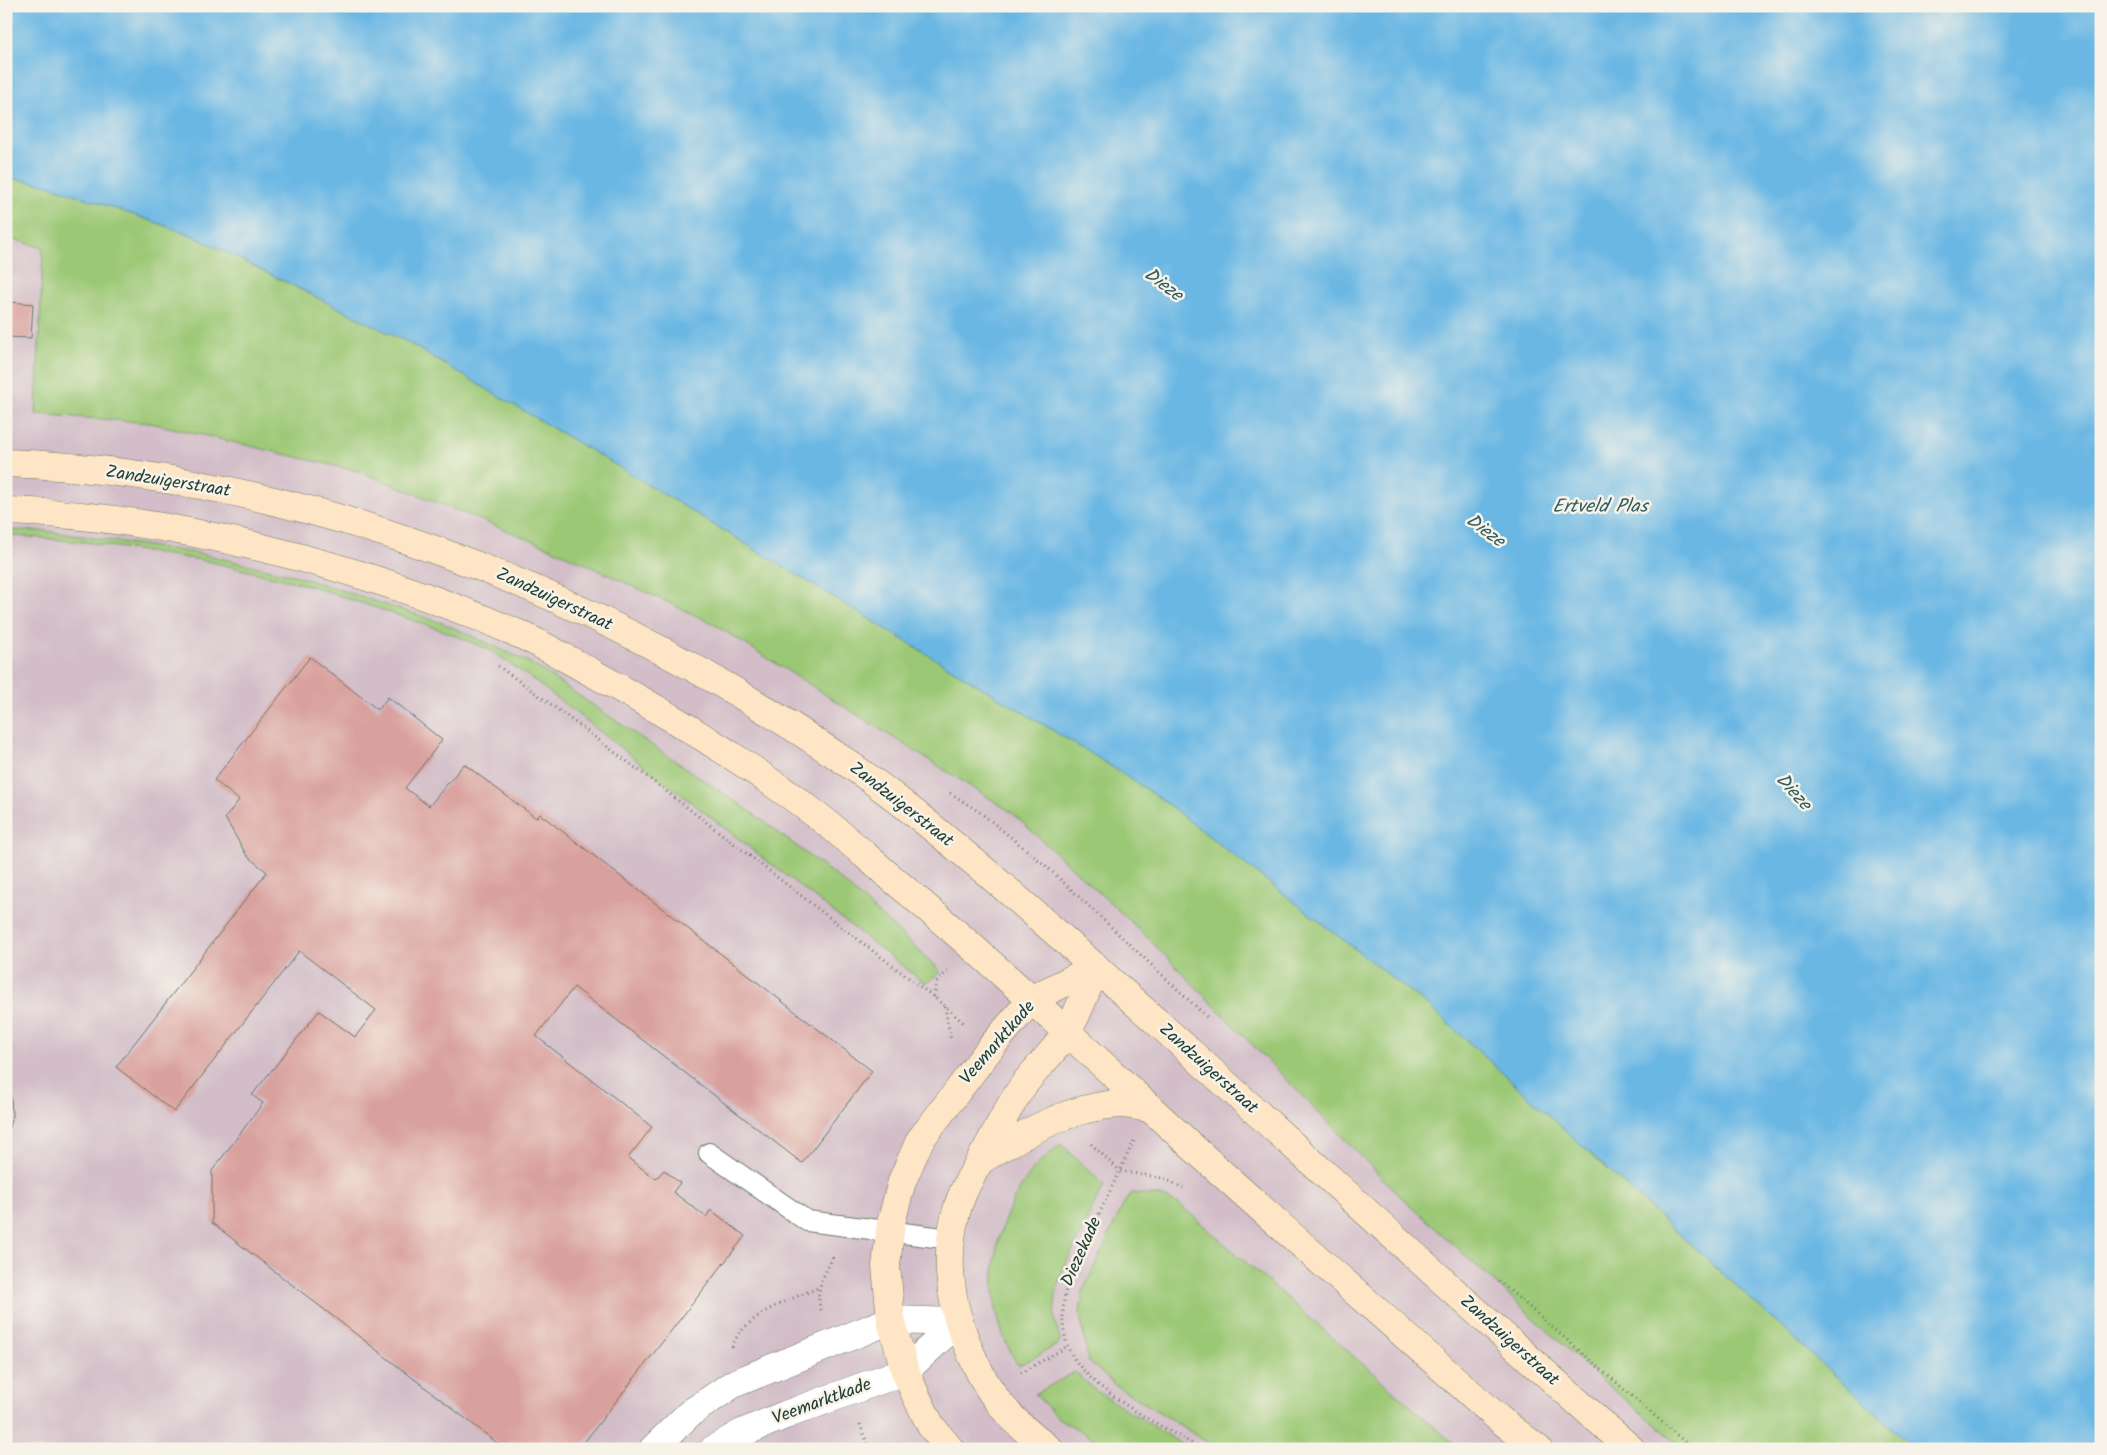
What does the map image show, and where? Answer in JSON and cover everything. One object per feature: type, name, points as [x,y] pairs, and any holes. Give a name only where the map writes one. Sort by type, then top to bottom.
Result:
[{"type":"main road","name":"Zandzuigerstraat","points":[[6,463],[51,465],[183,481],[310,510],[450,553],[539,590],[660,651],[757,704],[846,762],[928,824],[1096,968],[1631,1449]]},
{"type":"main road","points":[[6,511],[46,512],[176,529],[296,557],[434,599],[524,636],[642,700],[722,749],[814,813],[961,936],[1068,1031],[1150,1108],[1498,1418],[1538,1449]]},
{"type":"main road","name":"Veemarktkade","points":[[905,1371],[891,1320],[886,1266],[890,1231],[902,1181],[920,1140],[991,1047],[1032,1000],[1096,968]]},
{"type":"main road","points":[[1049,1449],[1010,1418],[989,1392],[971,1356],[958,1322],[950,1275],[951,1238],[956,1212],[980,1161],[1025,1083],[1068,1031],[1096,968]]},
{"type":"main road","points":[[980,1161],[1033,1129],[1061,1116],[1120,1104],[1150,1108]]},
{"type":"main road","points":[[905,1371],[931,1426],[950,1449]]},
{"type":"street","points":[[654,1449],[689,1414],[733,1384],[891,1320],[958,1322]]},
{"type":"street","name":"Veemarktkade","points":[[714,1449],[742,1433],[785,1415],[905,1371],[958,1322]]},
{"type":"lane","points":[[709,1153],[806,1221],[951,1238]]},
{"type":"path","points":[[497,664],[586,729],[713,830],[934,998],[991,1047]]},
{"type":"path","points":[[1061,1116],[1120,1171],[1163,1178],[1188,1190]]},
{"type":"path","name":"Diezekade","points":[[1120,1171],[1069,1276],[1064,1294],[1062,1315],[1068,1346],[1086,1374],[1112,1396],[1201,1449]]},
{"type":"path","points":[[1471,1434],[1478,1441]]},
{"type":"shaded area","points":[[6,206],[208,278],[1032,822],[1812,1449],[6,1449]]},
{"type":"green space","points":[[6,177],[48,185],[189,234],[407,342],[629,473],[1095,756],[1161,799],[1430,1007],[1915,1449],[1685,1449],[1604,1382],[1399,1195],[1141,931],[1011,812],[712,623],[553,549],[361,472],[151,423],[36,414],[43,248],[6,237]]},
{"type":"green space","points":[[6,530],[46,531],[197,553],[293,575],[443,623],[529,662],[754,814],[841,880],[939,969],[939,973],[926,983],[922,981],[536,682],[490,650],[444,631],[311,586],[207,561],[84,542],[6,535]]},
{"type":"green space","points":[[1061,1144],[1104,1185],[1061,1274],[1056,1294],[1054,1316],[1060,1340],[1059,1344],[1018,1366],[1005,1339],[997,1313],[994,1292],[994,1270],[997,1249],[1002,1228],[1020,1188],[1036,1166]]},
{"type":"green space","points":[[1132,1193],[1161,1196],[1179,1204],[1460,1449],[1218,1449],[1114,1384],[1088,1361],[1080,1313],[1083,1291],[1125,1201]]},
{"type":"green space","points":[[1075,1372],[1095,1390],[1190,1449],[1111,1449],[1058,1418],[1035,1394]]},
{"type":"water","name":"Ertveld Plas","points":[[6,6],[2101,6],[2101,1449],[1915,1449],[1430,1007],[1161,799],[1095,756],[629,473],[407,342],[189,234],[48,185],[6,177]]},
{"type":"building","points":[[6,299],[10,300],[10,302],[33,304],[31,338],[6,337]]},
{"type":"building","points":[[310,657],[378,710],[388,697],[442,740],[405,788],[429,806],[464,764],[536,818],[540,814],[872,1071],[802,1163],[574,987],[536,1036],[652,1127],[628,1158],[656,1179],[664,1170],[680,1183],[673,1192],[706,1217],[711,1210],[745,1236],[579,1449],[505,1449],[212,1223],[212,1171],[263,1103],[252,1095],[319,1011],[355,1037],[376,1010],[299,951],[174,1112],[116,1067],[267,872],[247,856],[225,818],[239,800],[214,780]]},
{"type":"building","points":[[7,1083],[11,1098],[12,1116],[6,1138]]},
{"type":"water label","name":"Dieze","points":[[1163,285]]},
{"type":"water label","name":"Dieze","points":[[1485,531]]},
{"type":"water label","name":"Dieze","points":[[1793,792]]}]
